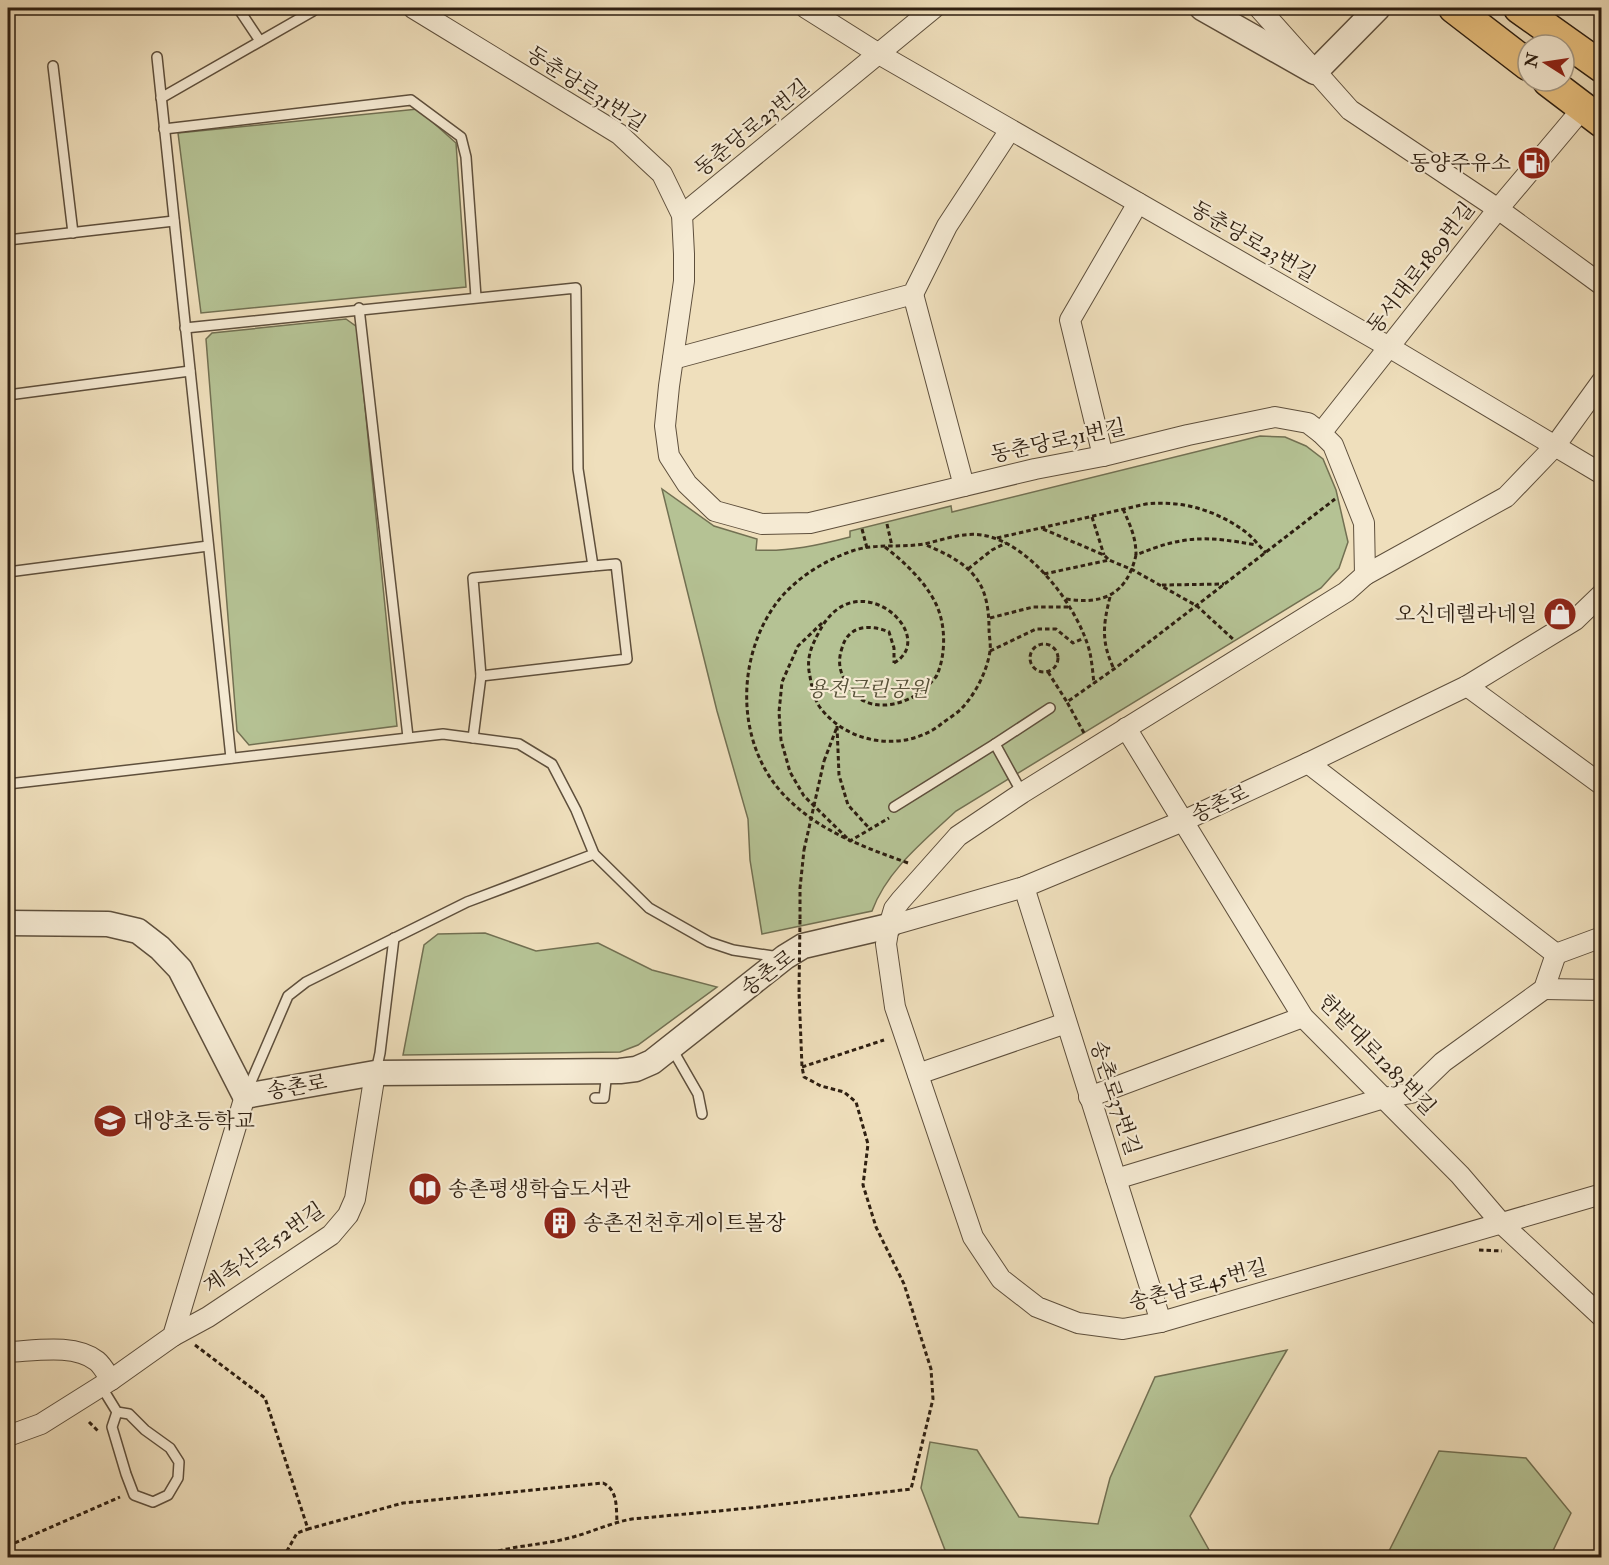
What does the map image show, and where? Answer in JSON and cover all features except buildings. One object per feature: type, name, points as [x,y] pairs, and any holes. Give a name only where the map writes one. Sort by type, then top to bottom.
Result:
[{"type":"main road","points":[[1454,8],[1516,56]]},
{"type":"main road","points":[[1519,8],[1602,67]]},
{"type":"main road","points":[[1564,93],[1592,115]]},
{"type":"street","name":"동춘당로31번길","points":[[413,8],[619,134],[662,174],[682,215],[684,281],[665,426],[669,456],[687,484],[715,511],[762,524],[810,523],[1035,469],[1275,417],[1308,423],[1333,445],[1364,523],[1365,575]]},
{"type":"street","name":"동춘당로23번길","points":[[806,8],[879,54],[1389,348],[1602,474]]},
{"type":"street","points":[[879,54],[934,8]]},
{"type":"street","points":[[1202,8],[1315,72]]},
{"type":"street","points":[[1259,8],[1350,110],[1498,209],[1602,285]]},
{"type":"street","points":[[1315,72],[1378,8]]},
{"type":"street","name":"동춘당로23번길","points":[[682,215],[879,54]]},
{"type":"street","name":"동서대로1809번길","points":[[1321,433],[1498,209],[1592,115]]},
{"type":"street","points":[[964,486],[912,294],[947,226],[1010,130]]},
{"type":"street","points":[[1103,456],[1070,320],[1138,203]]},
{"type":"street","points":[[673,358],[912,294]]},
{"type":"street","points":[[889,926],[894,909],[958,836],[1022,793],[1346,592],[1365,575],[1506,497],[1555,446],[1602,381]]},
{"type":"street","name":"송촌로","points":[[8,922],[108,924],[138,931],[160,948],[180,969],[245,1096],[375,1074],[607,1072],[636,1069],[652,1062],[784,957],[803,946],[889,926],[1023,888],[1183,821],[1467,686],[1575,620],[1602,594]]},
{"type":"street","points":[[1467,686],[1602,785]]},
{"type":"street","name":"한밭대로1283번길","points":[[1126,728],[1303,1017],[1460,1175],[1502,1224],[1602,1317]]},
{"type":"street","points":[[1308,763],[1556,954]]},
{"type":"street","name":"송촌로37번길","points":[[1023,888],[1161,1322]]},
{"type":"street","name":"송촌남로45번길","points":[[889,926],[886,944],[895,1007],[973,1237],[1001,1279],[1037,1307],[1078,1323],[1123,1329],[1161,1322],[1602,1194]]},
{"type":"street","points":[[1556,954],[1602,937]]},
{"type":"street","points":[[1116,1179],[1384,1098],[1411,1093],[1443,1062],[1544,989],[1556,954]]},
{"type":"street","points":[[1544,989],[1602,990]]},
{"type":"street","points":[[1089,1096],[1303,1017]]},
{"type":"street","points":[[918,1074],[1066,1023]]},
{"type":"street","name":"계족산로52번길","points":[[8,1436],[41,1424],[331,1235],[348,1215],[356,1199],[375,1074]]},
{"type":"street","name":"계족산로52번길","points":[[173,1336],[245,1096]]},
{"type":"street","points":[[8,1352],[65,1350],[81,1353],[97,1361],[106,1383]]},
{"type":"lane","points":[[238,8],[260,41]]},
{"type":"lane","points":[[161,98],[313,10]]},
{"type":"lane","points":[[157,57],[231,758]]},
{"type":"lane","points":[[53,66],[73,233]]},
{"type":"lane","points":[[164,129],[411,100],[461,137],[466,157],[476,297]]},
{"type":"lane","points":[[8,240],[174,221]]},
{"type":"lane","points":[[185,328],[576,288],[578,469],[593,566]]},
{"type":"lane","points":[[359,309],[408,737]]},
{"type":"lane","points":[[8,395],[190,371]]},
{"type":"lane","points":[[8,572],[208,546]]},
{"type":"lane","points":[[473,738],[481,676],[473,578],[616,564],[627,659],[481,676]]},
{"type":"lane","points":[[894,807],[1050,708]]},
{"type":"lane","points":[[8,784],[443,734],[519,744],[552,764],[576,810],[594,854],[628,890],[649,908],[687,932],[709,942],[733,950],[784,957]]},
{"type":"lane","points":[[994,744],[1022,793]]},
{"type":"lane","points":[[245,1096],[288,996],[306,982],[467,902],[594,854]]},
{"type":"lane","points":[[375,1074],[380,1053],[394,938]]},
{"type":"lane","points":[[671,1047],[698,1094],[702,1114]]},
{"type":"lane","points":[[595,1098],[604,1098],[607,1072]]},
{"type":"lane","points":[[106,1383],[117,1412],[112,1427],[135,1495],[153,1502],[168,1495],[178,1478],[179,1462],[170,1448],[145,1430],[129,1414],[117,1412]]},
{"type":"path","points":[[1067,702],[1226,584],[1341,494]]},
{"type":"path","points":[[995,538],[1162,502],[1183,504],[1217,514],[1245,531],[1266,553]]},
{"type":"path","points":[[1066,599],[1083,602],[1110,597],[1119,590],[1133,570],[1136,542],[1122,509]]},
{"type":"path","points":[[1092,516],[1104,555]]},
{"type":"path","points":[[886,520],[892,546]]},
{"type":"path","points":[[861,524],[867,548]]},
{"type":"path","points":[[1041,528],[1104,555],[1109,560],[1133,570],[1197,606],[1237,643]]},
{"type":"path","points":[[908,863],[849,841],[806,817],[781,792],[759,760],[751,736],[747,704],[748,671],[760,632],[775,605],[790,589],[806,575],[852,551],[884,546],[924,544],[944,538],[980,535],[995,538],[1028,558],[1066,599],[1090,653],[1094,684]]},
{"type":"path","points":[[1136,555],[1171,542],[1193,538],[1223,539],[1258,545]]},
{"type":"path","points":[[968,569],[992,550],[1006,543]]},
{"type":"path","points":[[825,619],[811,648],[808,664],[811,685],[819,705],[837,726],[860,738],[888,741],[914,738],[935,729],[959,711],[980,682],[990,651],[989,618],[980,584],[968,569],[947,554],[924,544]]},
{"type":"path","points":[[849,841],[804,796],[790,772],[781,740],[779,712],[782,681],[798,646],[837,609],[852,602],[884,606],[898,618],[906,634],[907,650],[901,659],[894,663],[894,648],[889,632],[875,626],[857,629],[844,641],[839,658],[841,675],[852,692],[868,702],[886,705],[902,703],[918,695],[936,677],[943,642],[942,623],[935,603],[923,584],[884,546]]},
{"type":"path","points":[[1044,574],[1109,560]]},
{"type":"path","points":[[1161,585],[1226,584]]},
{"type":"path","points":[[1110,597],[1103,627],[1105,644],[1114,669]]},
{"type":"path","points":[[989,618],[1033,607],[1070,607]]},
{"type":"path","points":[[990,651],[1036,629],[1056,629],[1073,644],[1084,638]]},
{"type":"path","points":[[1040,644],[1050,645],[1058,657],[1056,666],[1048,672],[1039,672],[1031,666],[1030,653],[1040,644]]},
{"type":"path","points":[[1048,672],[1084,734]]},
{"type":"path","points":[[477,1557],[501,1550],[567,1539],[617,1521],[911,1489],[933,1399],[931,1369],[904,1284],[876,1227],[864,1185],[868,1144],[856,1101],[844,1092],[821,1086],[804,1077],[802,1066],[799,992],[800,888],[804,850],[824,761],[837,726]]},
{"type":"path","points":[[837,726],[839,775],[848,805],[870,829]]},
{"type":"path","points":[[849,841],[890,818]]},
{"type":"path","points":[[802,1066],[884,1040]]},
{"type":"path","points":[[1475,1250],[1507,1252]]},
{"type":"path","points":[[194,1345],[265,1398],[308,1529]]},
{"type":"path","points":[[89,1422],[98,1432]]},
{"type":"path","points":[[283,1557],[297,1533],[404,1503],[603,1483],[610,1486],[614,1493],[617,1521]]},
{"type":"path","points":[[8,1546],[120,1498],[117,1487]]},
{"type":"green space","points":[[418,109],[456,143],[466,287],[201,313],[178,133]]},
{"type":"green space","points":[[346,319],[357,327],[397,726],[249,745],[237,731],[206,339],[212,333]]},
{"type":"green space","name":"용전근린공원","points":[[1260,436],[1285,437],[1306,446],[1323,459],[1336,490],[1348,542],[1339,568],[1321,588],[956,811],[897,869],[887,882],[872,911],[762,934],[750,860],[748,819],[717,711],[662,489],[714,526],[757,539],[756,550],[780,550],[827,543],[850,537],[850,531],[951,506],[952,512]]},
{"type":"green space","points":[[485,933],[536,951],[598,943],[652,970],[717,987],[638,1045],[620,1052],[403,1055],[424,945],[438,934]]},
{"type":"green space","points":[[1287,1350],[1190,1516],[1213,1557],[953,1558],[945,1550],[921,1488],[930,1442],[977,1450],[1019,1517],[1098,1524],[1110,1478],[1155,1377]]},
{"type":"green space","points":[[1439,1451],[1526,1458],[1571,1513],[1550,1557],[1386,1557]]},
{"type":"place","name":"동양주유소","points":[[1534,163]]},
{"type":"place","name":"오신데렐라네일","points":[[1560,614]]},
{"type":"place","name":"대양초등학교","points":[[110,1121]]},
{"type":"place","name":"송촌평생학습도서관","points":[[425,1189]]},
{"type":"place","name":"송촌전천후게이트볼장","points":[[560,1223]]}]
